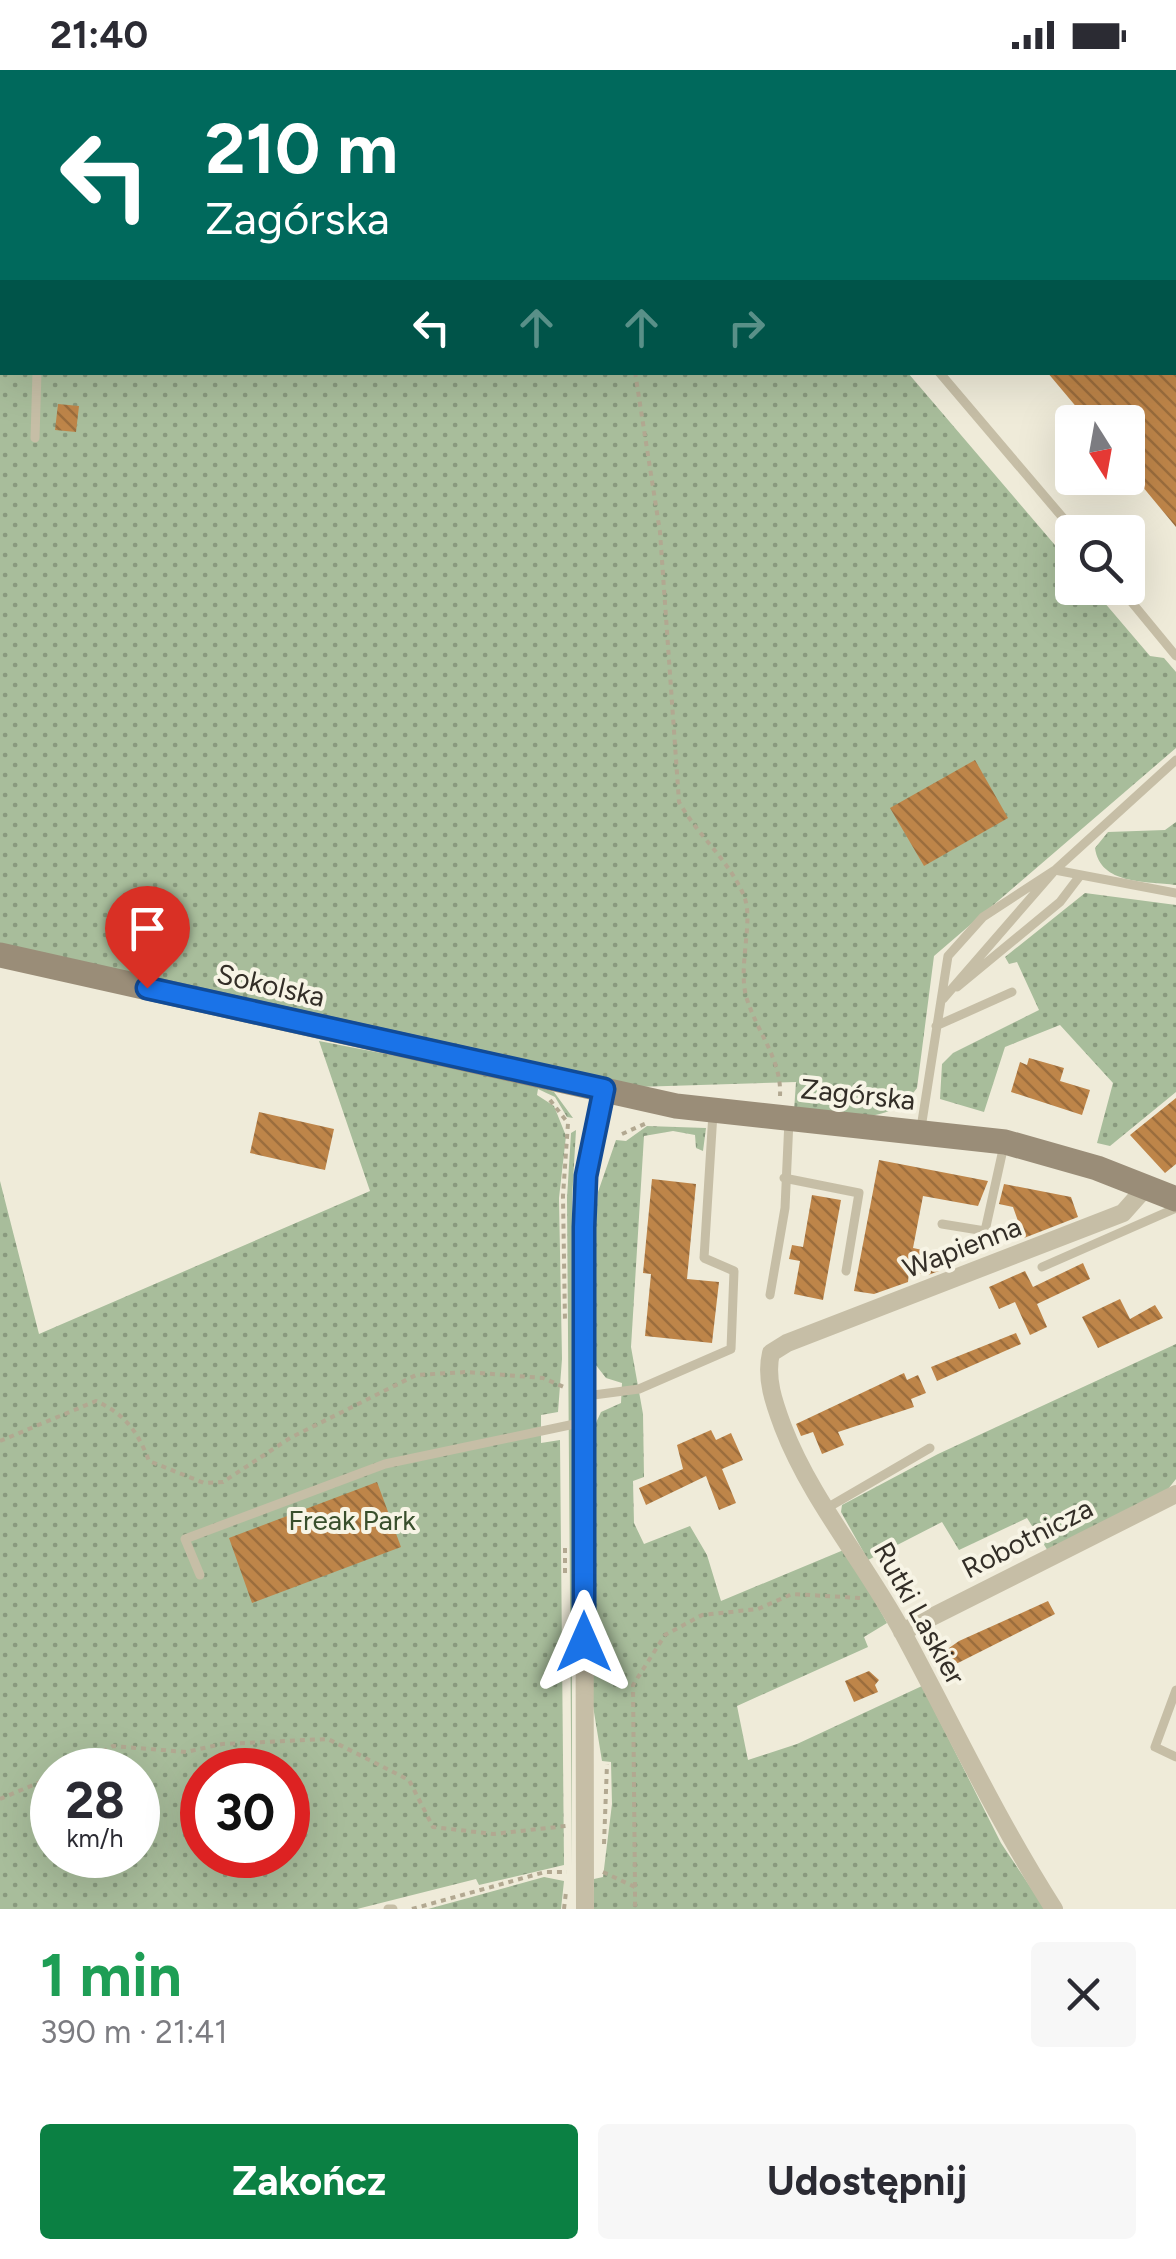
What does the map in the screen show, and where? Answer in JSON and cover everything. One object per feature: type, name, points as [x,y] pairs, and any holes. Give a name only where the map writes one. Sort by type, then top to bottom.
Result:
[{"type":"street","name":"Sokolska","points":[[0,954],[528,1074]]},
{"type":"street","name":"Zagórska","points":[[528,1074],[714,1111],[1005,1142],[1147,1186],[1176,1199]]},
{"type":"street","points":[[585,1909],[586,1176],[604,1089]]},
{"type":"street","name":"Wapienna","points":[[786,1343],[1123,1212],[1147,1186]]},
{"type":"street","name":"Rutki Laskier","points":[[786,1343],[771,1354],[767,1372],[784,1429],[902,1632],[1006,1836],[1054,1909]]},
{"type":"street","name":"Robotnicza","points":[[902,1632],[1176,1494]]},
{"type":"lane","points":[[35,438],[37,375]]},
{"type":"lane","points":[[942,375],[1061,515]]},
{"type":"lane","points":[[1134,605],[1176,656]]},
{"type":"lane","points":[[943,998],[1054,870],[1176,760]]},
{"type":"lane","points":[[920,1132],[943,998],[941,975],[948,956],[983,916],[1054,870],[1176,893]]},
{"type":"lane","points":[[943,998],[1060,902],[1079,877]]},
{"type":"lane","points":[[936,1026],[1012,992]]},
{"type":"lane","points":[[584,1397],[639,1389],[732,1349],[734,1270],[704,1258],[714,1111]]},
{"type":"lane","points":[[770,1294],[786,1208],[784,1116]]},
{"type":"lane","points":[[942,1224],[984,1230],[1005,1142]]},
{"type":"lane","points":[[784,1178],[859,1193],[846,1270]]},
{"type":"lane","points":[[1042,1267],[1176,1208]]},
{"type":"lane","points":[[200,1575],[185,1539],[385,1464],[584,1422]]},
{"type":"lane","points":[[827,1508],[930,1448]]},
{"type":"lane","points":[[1176,1690],[1155,1747],[1176,1757]]},
{"type":"path","points":[[635,375],[660,532],[679,802],[693,827],[733,872],[747,903],[741,957],[746,994],[781,1073],[784,1116]]},
{"type":"path","points":[[0,1442],[96,1402],[116,1410],[138,1434],[149,1461],[204,1482],[223,1482],[290,1438],[416,1375],[467,1372],[542,1378],[566,1388]]},
{"type":"path","points":[[565,1544],[565,1569]]},
{"type":"path","points":[[636,1909],[633,1685],[665,1635],[702,1615],[758,1608],[792,1594],[882,1599]]},
{"type":"path","points":[[160,1750],[186,1752],[222,1744],[328,1739],[408,1780],[433,1827],[493,1834],[566,1826]]},
{"type":"path","points":[[109,1748],[137,1748]]},
{"type":"path","points":[[602,1854],[607,1764]]},
{"type":"path","points":[[0,1799],[30,1787]]},
{"type":"path","points":[[600,1870],[636,1887]]},
{"type":"path","points":[[412,1909],[545,1872],[568,1872]]},
{"type":"green space","points":[[0,375],[910,375],[1055,545],[1055,605],[1106,605],[1150,656],[1164,658],[1176,672],[1176,748],[934,956],[917,1088],[905,1101],[877,1115],[844,1117],[794,1111],[796,1082],[636,1087],[0,945]]},
{"type":"green space","points":[[1176,822],[1176,885],[1126,879],[1106,869],[1099,860],[1095,848],[1108,832],[1165,830]]},
{"type":"green space","points":[[1085,893],[1176,905],[1176,1092],[1110,1146],[1097,1143],[1113,1083],[1060,1025],[1005,1047],[984,1112],[940,1099],[942,1064],[953,1053],[1039,1010],[1017,962],[1009,964],[1005,957]]},
{"type":"green space","name":"Freak Park","points":[[319,1041],[515,1079],[554,1092],[573,1118],[567,1117],[555,1097],[538,1089],[537,1095],[554,1106],[566,1136],[559,1198],[562,1359],[558,1412],[541,1415],[541,1443],[560,1440],[564,1865],[479,1885],[476,1879],[357,1909],[0,1909],[0,1181],[39,1334],[370,1191]]},
{"type":"green space","points":[[647,1126],[706,1128],[703,1151],[696,1148],[695,1135],[673,1131],[644,1136],[631,1347],[643,1414],[644,1477],[633,1481],[634,1523],[644,1544],[690,1526],[707,1555],[721,1601],[846,1549],[887,1623],[864,1637],[868,1647],[737,1706],[748,1760],[797,1744],[922,1686],[1001,1843],[1045,1909],[594,1909],[594,1879],[603,1877],[612,1804],[611,1762],[602,1761],[593,1706],[594,1427],[601,1412],[621,1403],[622,1383],[606,1378],[595,1364],[596,1215],[598,1192],[616,1140],[626,1141]]},
{"type":"green space","points":[[576,1130],[572,1199],[572,1866],[567,1198],[571,1133]]},
{"type":"green space","points":[[1176,1344],[1176,1479],[1164,1494],[1048,1551],[1027,1518],[959,1550],[942,1522],[868,1560],[841,1512],[842,1505],[938,1454]]},
{"type":"green space","points":[[544,1877],[564,1881],[561,1909],[428,1909]]},
{"type":"building","points":[[1050,375],[1176,375],[1176,527],[1145,490],[1145,405],[1075,405]]},
{"type":"building","points":[[58,404],[79,406],[76,432],[55,430]]},
{"type":"building","points":[[975,760],[1008,818],[924,866],[890,808]]},
{"type":"building","points":[[1029,1058],[1064,1068],[1060,1081],[1090,1090],[1082,1115],[1011,1092],[1020,1062],[1027,1065]]},
{"type":"building","points":[[1176,1098],[1176,1164],[1165,1173],[1130,1135]]},
{"type":"building","points":[[259,1112],[334,1129],[325,1170],[250,1153]]},
{"type":"building","points":[[879,1160],[988,1181],[978,1206],[923,1196],[913,1248],[942,1254],[939,1271],[928,1275],[909,1271],[908,1282],[874,1294],[854,1291]]},
{"type":"building","points":[[652,1179],[696,1184],[687,1279],[719,1282],[712,1343],[645,1336],[651,1274],[643,1273]]},
{"type":"building","points":[[1004,1184],[1071,1197],[1078,1217],[1024,1238],[1013,1207],[999,1204]]},
{"type":"building","points":[[812,1195],[841,1200],[823,1300],[794,1294],[800,1261],[789,1259],[792,1245],[803,1247]]},
{"type":"building","points":[[1083,1263],[1090,1279],[1037,1304],[1047,1327],[1030,1335],[1015,1302],[999,1309],[989,1287],[1025,1271],[1033,1287]]},
{"type":"building","points":[[1120,1299],[1130,1319],[1155,1305],[1163,1318],[1098,1348],[1082,1317]]},
{"type":"building","points":[[1016,1333],[1021,1344],[937,1381],[931,1367]]},
{"type":"building","points":[[904,1373],[907,1380],[918,1375],[926,1393],[911,1399],[914,1407],[838,1432],[844,1445],[822,1454],[813,1432],[801,1436],[796,1424]]},
{"type":"building","points":[[711,1430],[716,1440],[731,1433],[743,1460],[722,1469],[736,1503],[719,1510],[706,1476],[646,1505],[639,1488],[683,1469],[677,1445]]},
{"type":"building","points":[[377,1482],[401,1547],[252,1603],[229,1538]]},
{"type":"building","points":[[1048,1601],[1055,1614],[950,1667],[942,1653],[959,1641]]},
{"type":"building","points":[[869,1671],[879,1680],[875,1685],[878,1692],[854,1702],[845,1681]]},
{"type":"route","points":[[147,988],[604,1089],[586,1176],[584,1227],[584,1642]]}]
